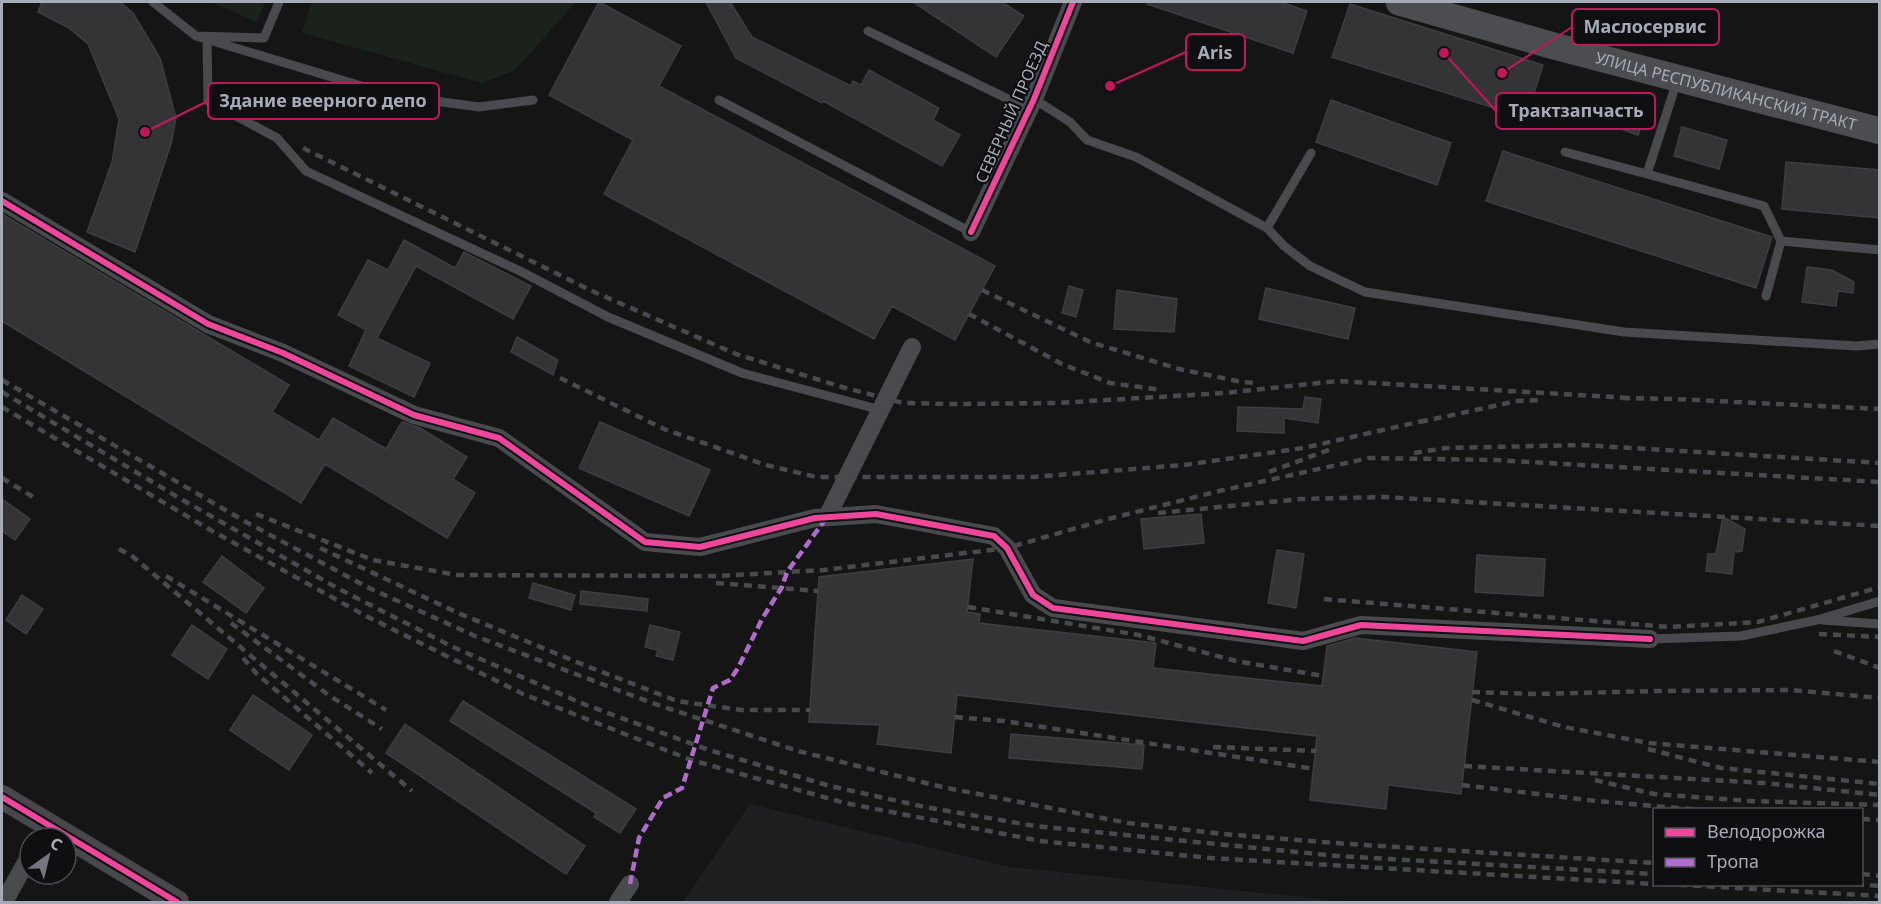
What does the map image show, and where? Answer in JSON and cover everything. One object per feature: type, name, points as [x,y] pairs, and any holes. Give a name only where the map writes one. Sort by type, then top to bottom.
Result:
[{"type":"main road","name":"УЛИЦА РЕСПУБЛИКАНСКИЙ ТРАКТ","points":[[1399,2],[1554,46],[1880,131]]},
{"type":"street","name":"СЕВЕРНЫЙ ПРОЕЗД","points":[[971,232],[1031,104],[1073,2]]},
{"type":"street","points":[[2,201],[208,324],[283,353],[414,415],[499,438],[645,542],[700,547],[815,518],[876,514],[994,536],[1007,548],[1034,595],[1053,608],[1303,641],[1361,625],[1650,639]]},
{"type":"street","points":[[827,517],[912,347]]},
{"type":"street","points":[[2,797],[37,826]]},
{"type":"street","points":[[78,850],[177,903]]},
{"type":"street","points":[[4,903],[18,877]]},
{"type":"street","points":[[618,903],[630,884]]},
{"type":"lane","points":[[153,2],[196,36],[391,95],[479,107],[533,100]]},
{"type":"lane","points":[[196,36],[264,38],[279,2]]},
{"type":"lane","points":[[867,31],[1070,122],[1087,140],[1136,157],[1267,228],[1284,246],[1310,266],[1365,292],[1624,332],[1856,346],[1880,344]]},
{"type":"lane","points":[[207,39],[208,101],[277,138],[306,171],[522,272],[608,317],[731,369],[881,410]]},
{"type":"lane","points":[[1647,174],[1677,78]]},
{"type":"lane","points":[[719,100],[971,232]]},
{"type":"lane","points":[[1565,152],[1764,206],[1781,240],[1766,296]]},
{"type":"lane","points":[[1267,228],[1311,153]]},
{"type":"lane","points":[[1781,240],[1880,250]]},
{"type":"lane","points":[[1650,639],[1741,636],[1816,620],[1880,601]]},
{"type":"lane","points":[[1816,620],[1880,624]]},
{"type":"shaded area","points":[[211,2],[265,2],[257,22]]},
{"type":"shaded area","points":[[312,2],[576,2],[514,71],[482,83],[302,33]]},
{"type":"shaded area","points":[[750,804],[1010,867],[1350,902],[683,902]]},
{"type":"building","points":[[42,2],[120,2],[133,13],[160,58],[176,118],[171,144],[135,252],[87,232],[112,162],[119,119],[88,44],[69,28],[38,12]]},
{"type":"building","points":[[599,2],[681,46],[659,86],[995,266],[955,340],[892,306],[874,339],[604,194],[633,140],[549,95]]},
{"type":"building","points":[[706,2],[730,2],[752,37],[851,86],[853,81],[861,85],[869,70],[939,108],[933,120],[960,135],[942,166],[823,101],[822,103],[736,58]]},
{"type":"building","points":[[913,2],[1002,2],[1024,16],[996,57]]},
{"type":"building","points":[[1147,2],[1280,2],[1307,11],[1293,53],[1147,4]]},
{"type":"building","points":[[1350,4],[1543,65],[1526,118],[1332,57]]},
{"type":"building","points":[[1604,96],[1646,112],[1638,135],[1596,120]]},
{"type":"building","points":[[1331,100],[1451,143],[1437,185],[1316,142]]},
{"type":"building","points":[[1682,127],[1727,140],[1719,169],[1674,156]]},
{"type":"building","points":[[1503,151],[1772,237],[1756,288],[1486,201]]},
{"type":"building","points":[[1786,162],[1880,170],[1880,218],[1782,209]]},
{"type":"building","points":[[2,214],[289,385],[272,412],[319,440],[333,418],[386,449],[402,422],[420,428],[467,457],[453,479],[475,493],[447,538],[325,464],[301,503],[2,321]]},
{"type":"building","points":[[404,240],[455,268],[464,252],[531,286],[513,319],[416,266],[377,338],[430,363],[414,397],[349,366],[366,330],[338,315],[368,260],[388,270]]},
{"type":"building","points":[[1807,267],[1832,270],[1854,282],[1853,293],[1838,291],[1836,306],[1802,302]]},
{"type":"building","points":[[1069,286],[1083,290],[1076,317],[1062,313]]},
{"type":"building","points":[[1266,288],[1355,308],[1348,339],[1259,319]]},
{"type":"building","points":[[1117,290],[1177,299],[1174,332],[1114,329]]},
{"type":"building","points":[[517,337],[558,360],[553,375],[511,352]]},
{"type":"building","points":[[1305,397],[1321,399],[1318,423],[1284,418],[1284,433],[1237,431],[1238,407],[1303,409]]},
{"type":"building","points":[[600,422],[710,470],[689,516],[579,468]]},
{"type":"building","points":[[2,499],[30,519],[15,540],[2,531]]},
{"type":"building","points":[[1201,514],[1204,543],[1144,549],[1141,519]]},
{"type":"building","points":[[1723,517],[1745,529],[1742,551],[1734,552],[1732,574],[1706,571],[1708,554],[1716,554]]},
{"type":"building","points":[[1277,550],[1304,554],[1296,608],[1268,603]]},
{"type":"building","points":[[1477,555],[1545,559],[1543,596],[1475,592]]},
{"type":"building","points":[[222,556],[264,588],[246,613],[203,582]]},
{"type":"building","points":[[973,559],[967,612],[980,614],[979,623],[1156,643],[1153,668],[1322,686],[1327,646],[1355,638],[1477,652],[1461,794],[1388,785],[1386,809],[1310,800],[1317,736],[957,695],[951,753],[877,744],[880,725],[809,722],[819,577]]},
{"type":"building","points":[[533,583],[575,595],[571,610],[529,598]]},
{"type":"building","points":[[581,591],[648,599],[647,611],[580,604]]},
{"type":"building","points":[[22,595],[43,609],[26,634],[6,620]]},
{"type":"building","points":[[192,625],[227,649],[208,679],[172,655]]},
{"type":"building","points":[[650,625],[680,632],[673,660],[656,656],[658,650],[645,647]]},
{"type":"building","points":[[253,695],[312,735],[289,770],[230,730]]},
{"type":"building","points":[[463,701],[636,809],[620,833],[594,817],[596,813],[450,721]]},
{"type":"building","points":[[405,724],[585,846],[566,874],[386,753]]},
{"type":"building","points":[[1011,734],[1144,745],[1142,769],[1009,758]]},
{"type":"railway","points":[[303,148],[592,291],[736,354],[842,387],[903,403],[1057,403],[1224,393],[1338,381],[1630,398]]},
{"type":"railway","points":[[982,290],[1090,342],[1179,369],[1242,382],[1259,383]]},
{"type":"railway","points":[[969,314],[1062,364],[1110,383],[1162,390]]},
{"type":"railway","points":[[560,378],[664,429],[766,465],[816,477],[1033,477],[1184,465],[1303,448],[1427,420]]},
{"type":"railway","points":[[2,380],[246,522],[369,588],[475,636],[652,703],[798,751],[942,787],[1128,823],[1223,834],[1348,844],[1653,863]]},
{"type":"railway","points":[[2,392],[181,499],[339,589],[453,647],[586,705],[709,750],[830,786],[925,807],[1035,826],[1337,856],[1653,874]]},
{"type":"railway","points":[[1622,398],[1880,409]]},
{"type":"railway","points":[[1420,422],[1517,401],[1541,400]]},
{"type":"railway","points":[[2,407],[207,528],[364,615],[523,694],[691,760],[845,803],[1040,841],[1210,858],[1653,884]]},
{"type":"railway","points":[[1414,453],[1446,448],[1582,445],[1880,463]]},
{"type":"railway","points":[[1269,472],[1334,448]]},
{"type":"railway","points":[[256,514],[373,560],[457,575],[717,576],[824,570],[1007,548],[1219,491],[1369,458],[1495,460],[1880,482]]},
{"type":"railway","points":[[2,478],[38,500]]},
{"type":"railway","points":[[1158,513],[1301,499],[1384,497],[1880,526]]},
{"type":"railway","points":[[320,548],[458,613],[677,701],[741,710],[810,710]]},
{"type":"railway","points":[[119,549],[132,556],[412,791]]},
{"type":"railway","points":[[166,576],[386,710]]},
{"type":"railway","points":[[716,583],[818,591]]},
{"type":"railway","points":[[1324,599],[1669,627],[1758,622],[1880,587]]},
{"type":"railway","points":[[968,607],[1139,635],[1236,661],[1323,676]]},
{"type":"railway","points":[[231,623],[330,696],[382,729]]},
{"type":"railway","points":[[1819,634],[1880,637]]},
{"type":"railway","points":[[1834,651],[1880,668]]},
{"type":"railway","points":[[243,658],[257,674],[372,773]]},
{"type":"railway","points":[[1472,692],[1536,694],[1792,690],[1880,698]]},
{"type":"railway","points":[[1472,700],[1564,727],[1649,743],[1880,762]]},
{"type":"railway","points":[[955,717],[1004,721],[1315,769]]},
{"type":"railway","points":[[1213,747],[1316,751]]},
{"type":"railway","points":[[1648,749],[1721,768],[1880,784]]},
{"type":"railway","points":[[1464,766],[1764,783],[1880,795]]},
{"type":"railway","points":[[1595,780],[1654,794],[1750,801],[1880,805]]},
{"type":"railway","points":[[1462,785],[1678,808]]},
{"type":"railway","points":[[1863,819],[1880,820]]},
{"type":"railway","points":[[1863,874],[1880,876]]},
{"type":"railway","points":[[1863,885],[1880,886]]},
{"type":"railway","points":[[1701,886],[1880,896]]},
{"type":"marked path","points":[[630,884],[639,838],[663,798],[682,788],[713,688],[730,680],[762,619],[782,587],[787,572],[827,517]]},
{"type":"cycle path","points":[[971,232],[1034,99],[1073,2]]},
{"type":"cycle path","points":[[2,201],[208,324],[283,353],[414,415],[499,438],[645,542],[700,547],[815,518],[876,514],[994,536],[1007,548],[1033,595],[1053,608],[1303,641],[1361,625],[1650,639]]},
{"type":"cycle path","points":[[2,797],[177,902]]},
{"type":"place","name":"Трактзапчасть","points":[[1444,53]]},
{"type":"place","name":"Маслосервис","points":[[1502,73]]},
{"type":"place","name":"Aris","points":[[1110,86]]},
{"type":"place","name":"Здание веерного депо","points":[[145,132]]}]
